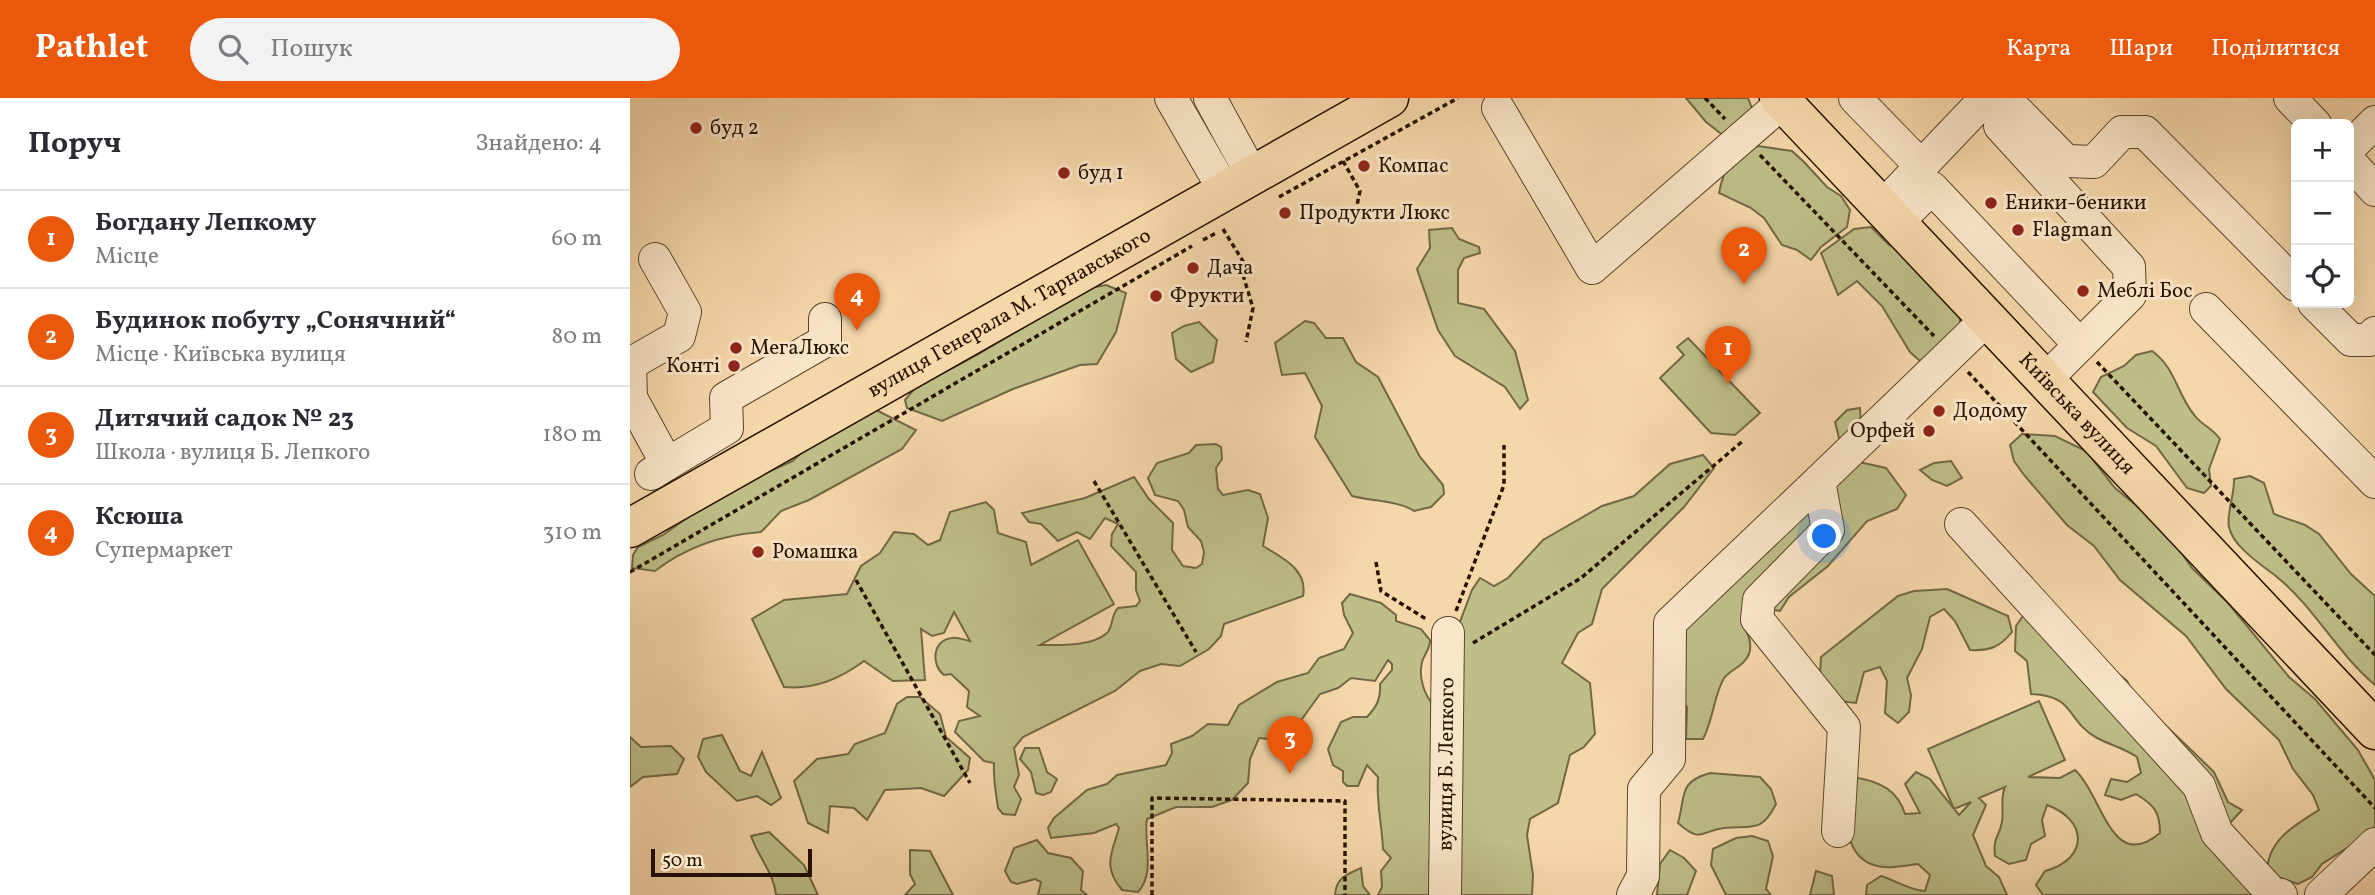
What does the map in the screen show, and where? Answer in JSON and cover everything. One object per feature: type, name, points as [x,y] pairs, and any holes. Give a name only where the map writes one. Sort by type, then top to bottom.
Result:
[{"type":"main road","name":"вулиця Генерала М. Тарнавського","points":[[630,528],[662,482],[1241,204],[1389,98]]},
{"type":"main road","name":"Київська вулиця","points":[[1781,100],[2375,730]]},
{"type":"street","points":[[1171,98],[1241,204]]},
{"type":"street","points":[[1210,98],[1241,204]]},
{"type":"street","points":[[1854,98],[2080,345]]},
{"type":"street","points":[[1889,215],[1927,177],[1986,98]]},
{"type":"street","points":[[2290,98],[2310,119]]},
{"type":"street","points":[[1498,108],[1592,268],[1743,138],[1781,100]]},
{"type":"street","points":[[2002,112],[2066,161],[2094,162],[2122,132],[2145,132],[2291,280]]},
{"type":"street","points":[[2002,112],[2129,267],[2130,295],[2044,381]]},
{"type":"street","points":[[2354,143],[2375,122]]},
{"type":"street","points":[[2354,167],[2375,190]]},
{"type":"street","points":[[654,259],[685,312],[679,336],[630,364],[631,398],[662,482]]},
{"type":"street","points":[[2319,308],[2351,340],[2369,340],[2375,333]]},
{"type":"street","points":[[2206,309],[2375,482]]},
{"type":"street","points":[[662,482],[727,428],[726,398],[825,341],[825,319]]},
{"type":"street","points":[[1633,895],[1643,876],[1644,789],[1669,760],[1670,623],[1987,319]]},
{"type":"street","points":[[630,436],[662,482]]},
{"type":"street","points":[[1819,481],[1828,530],[1759,600],[1757,619],[1844,727],[1838,831]]},
{"type":"street","points":[[1961,524],[2199,786],[2217,832],[2273,894]]},
{"type":"street","name":"вулиця Б. Лепкого","points":[[1445,895],[1448,646]]},
{"type":"street","points":[[2321,895],[2375,844]]},
{"type":"street","points":[[2240,895],[2281,895]]},
{"type":"path","points":[[1198,243],[1241,204],[1343,161],[1458,98]]},
{"type":"path","points":[[1743,138],[1951,355],[2375,808]]},
{"type":"path","points":[[1343,161],[1360,191],[1356,210]]},
{"type":"path","points":[[1241,204],[1249,271]]},
{"type":"path","points":[[1243,275],[1253,307],[1246,342]]},
{"type":"path","points":[[630,572],[1124,286]]},
{"type":"path","points":[[2080,345],[2375,655]]},
{"type":"path","points":[[1448,646],[1581,578],[1744,440]]},
{"type":"path","points":[[1448,646],[1504,485],[1504,445]]},
{"type":"path","points":[[1094,481],[1196,652]]},
{"type":"path","points":[[1376,562],[1381,591],[1448,646]]},
{"type":"path","points":[[856,580],[970,783]]},
{"type":"path","points":[[1152,895],[1152,798],[1345,801],[1345,895]]},
{"type":"green space","points":[[1686,98],[1748,98],[1756,119],[1724,136],[1706,122]]},
{"type":"green space","points":[[1758,146],[1792,151],[1827,187],[1841,196],[1850,210],[1847,227],[1821,247],[1811,260],[1797,250],[1782,245],[1764,218],[1751,208],[1719,193],[1731,163],[1743,152]]},
{"type":"green space","points":[[1871,227],[1889,245],[1906,252],[1960,315],[1960,327],[1931,360],[1920,361],[1910,352],[1882,306],[1857,281],[1838,295],[1821,253],[1854,229]]},
{"type":"green space","points":[[1452,228],[1459,239],[1479,247],[1480,253],[1464,258],[1458,270],[1458,303],[1484,309],[1515,351],[1528,400],[1520,409],[1505,387],[1455,356],[1438,330],[1417,269],[1430,248],[1429,230]]},
{"type":"green space","points":[[1106,285],[1126,293],[1116,332],[1097,364],[1080,365],[1013,389],[942,421],[907,408],[905,400],[915,388],[977,355],[1090,288]]},
{"type":"green space","points":[[1305,321],[1314,323],[1326,338],[1343,338],[1356,362],[1378,377],[1420,457],[1443,485],[1444,494],[1431,507],[1414,511],[1393,503],[1352,496],[1315,437],[1322,406],[1305,373],[1282,375],[1275,343]]},
{"type":"green space","points":[[1199,322],[1217,340],[1213,362],[1191,372],[1176,359],[1172,333]]},
{"type":"green space","points":[[1688,338],[1760,413],[1735,435],[1711,433],[1660,378],[1684,355],[1677,347]]},
{"type":"green space","points":[[2152,351],[2166,365],[2195,416],[2220,439],[2209,469],[2211,486],[2204,493],[2187,488],[2156,446],[2127,428],[2093,392],[2101,377],[2124,366],[2136,355]]},
{"type":"green space","points":[[1860,408],[1861,425],[1855,440],[1839,438],[1835,422],[1847,410]]},
{"type":"green space","points":[[876,410],[916,430],[902,449],[809,500],[781,511],[761,532],[732,536],[705,544],[679,555],[655,571],[632,568],[633,555],[638,547],[663,535],[723,492],[793,461],[816,438]]},
{"type":"green space","points":[[2022,434],[2055,436],[2086,451],[2115,488],[2142,510],[2178,548],[2192,568],[2228,603],[2289,677],[2315,699],[2358,750],[2375,780],[2375,830],[2322,864],[2312,877],[2298,884],[2267,873],[2271,852],[2283,835],[2319,810],[2313,795],[2293,769],[2279,740],[2226,689],[2186,636],[2120,580],[2094,546],[2067,525],[2024,475],[2014,461],[2010,445]]},
{"type":"green space","points":[[1216,444],[1221,447],[1222,459],[1216,468],[1218,489],[1223,495],[1248,490],[1260,494],[1268,518],[1263,546],[1286,560],[1298,572],[1304,587],[1303,596],[1224,624],[1221,636],[1209,649],[1180,666],[1161,664],[1140,671],[1115,691],[1023,737],[1014,748],[1019,775],[1014,787],[1021,799],[1015,815],[1003,814],[998,808],[994,763],[984,761],[955,732],[959,721],[980,716],[967,707],[969,691],[951,674],[944,675],[937,665],[936,654],[940,643],[954,638],[970,641],[954,612],[944,633],[932,636],[921,629],[925,680],[893,681],[864,661],[826,682],[806,687],[784,687],[752,619],[784,600],[847,594],[861,566],[880,553],[894,532],[914,534],[928,545],[940,540],[950,512],[986,502],[994,510],[998,533],[1026,542],[1031,565],[1078,540],[1114,604],[1040,645],[1093,641],[1107,633],[1118,608],[1136,606],[1140,601],[1136,590],[1136,572],[1111,546],[1112,534],[1118,524],[1105,518],[1090,539],[1077,532],[1058,541],[1041,524],[1029,522],[1022,513],[1085,498],[1134,477],[1149,499],[1173,523],[1172,550],[1183,566],[1196,568],[1202,564],[1204,552],[1201,541],[1188,527],[1184,510],[1178,501],[1155,495],[1148,478],[1157,463],[1189,453],[1196,445]]},
{"type":"green space","points":[[1703,455],[1714,468],[1684,507],[1602,589],[1592,624],[1578,633],[1562,663],[1590,683],[1595,734],[1584,747],[1570,755],[1558,803],[1530,819],[1527,835],[1533,875],[1532,895],[1456,895],[1455,635],[1472,590],[1480,578],[1494,586],[1508,578],[1543,540],[1602,506],[1634,496],[1670,464]]},
{"type":"green space","points":[[1854,461],[1886,468],[1906,495],[1897,509],[1867,521],[1828,566],[1789,597],[1780,611],[1749,606],[1742,622],[1750,642],[1749,654],[1744,662],[1725,677],[1703,739],[1686,739],[1687,707],[1678,693],[1665,650],[1830,477]]},
{"type":"green space","points":[[1951,461],[1962,478],[1947,486],[1932,480],[1920,470],[1934,463]]},
{"type":"green space","points":[[2250,476],[2264,483],[2274,514],[2305,525],[2319,534],[2351,574],[2375,596],[2375,685],[2349,659],[2291,589],[2236,542],[2228,522],[2234,479]]},
{"type":"green space","points":[[2020,566],[2093,654],[2127,681],[2135,696],[2214,772],[2228,802],[2242,810],[2231,822],[2217,828],[2252,890],[2251,895],[2043,895],[2036,885],[2045,871],[2070,858],[2076,849],[2076,829],[2070,820],[2047,805],[2042,820],[2045,836],[2031,844],[2026,860],[2009,864],[1995,856],[2005,787],[1979,798],[1986,805],[1973,835],[1986,866],[1999,877],[2007,895],[1866,895],[1867,885],[1881,876],[1925,891],[1930,875],[1918,864],[1884,867],[1871,864],[1854,850],[1847,828],[1844,792],[1858,778],[1888,789],[1898,799],[1905,814],[1920,813],[1905,784],[1916,772],[1930,779],[1954,809],[1928,749],[2039,701],[2065,760],[2028,777],[2060,778],[2075,770],[2119,838],[2130,844],[2143,843],[2160,833],[2157,814],[2142,798],[2136,794],[2121,800],[2105,795],[2111,779],[2127,782],[2141,773],[2137,757],[2087,731],[2064,704],[2056,699],[2031,694],[2027,661],[2015,651],[2016,626],[2025,613]],"holes":[[[1971,802],[1959,815],[1954,809]]]},
{"type":"green space","points":[[1947,589],[2008,616],[2012,632],[1994,647],[1970,650],[1955,621],[1944,609],[1930,617],[1922,649],[1907,678],[1911,695],[1909,712],[1898,723],[1885,713],[1887,681],[1880,667],[1864,672],[1856,703],[1839,701],[1820,675],[1821,657],[1898,596],[1914,591]]},
{"type":"green space","points":[[1350,594],[1381,603],[1396,615],[1396,621],[1421,629],[1430,640],[1422,662],[1421,675],[1425,692],[1435,707],[1444,848],[1429,861],[1433,887],[1442,895],[1378,895],[1382,887],[1381,871],[1391,858],[1383,849],[1378,777],[1367,765],[1358,786],[1347,786],[1343,782],[1343,771],[1333,765],[1328,749],[1341,722],[1353,717],[1367,717],[1378,702],[1380,684],[1392,670],[1392,664],[1388,660],[1375,681],[1351,678],[1338,688],[1320,694],[1302,719],[1290,726],[1278,740],[1259,738],[1250,759],[1248,783],[1232,800],[1212,807],[1176,807],[1147,819],[1148,866],[1138,892],[1122,890],[1112,874],[1110,859],[1119,828],[1116,824],[1094,833],[1051,838],[1048,828],[1054,818],[1087,790],[1107,784],[1117,775],[1166,765],[1172,753],[1171,744],[1192,736],[1208,724],[1228,725],[1239,705],[1277,682],[1308,673],[1319,658],[1344,649],[1353,633],[1344,615],[1342,603]]},
{"type":"green space","points":[[907,697],[920,697],[940,714],[946,737],[970,758],[968,770],[944,796],[921,788],[885,790],[867,820],[854,808],[830,806],[828,833],[808,823],[794,781],[817,759],[848,754],[855,744],[885,733],[897,704]]},
{"type":"green space","points":[[722,735],[740,771],[751,776],[762,752],[781,798],[771,805],[757,796],[737,801],[706,772],[698,757],[703,739]]},
{"type":"green space","points":[[630,737],[641,747],[671,746],[684,759],[677,774],[643,777],[630,787]]},
{"type":"green space","points":[[1025,748],[1039,748],[1047,772],[1057,779],[1051,792],[1043,795],[1036,793],[1031,772],[1020,759]]},
{"type":"green space","points":[[1710,773],[1760,777],[1771,789],[1776,804],[1771,814],[1755,826],[1724,828],[1697,835],[1686,829],[1678,823],[1685,791],[1693,781]]},
{"type":"green space","points":[[769,832],[804,865],[818,895],[776,895],[775,887],[751,836]]},
{"type":"green space","points":[[1752,836],[1768,841],[1773,856],[1766,889],[1771,895],[1726,895],[1711,865],[1713,849],[1736,838]]},
{"type":"green space","points":[[1037,840],[1048,853],[1071,858],[1083,871],[1081,890],[1087,895],[1038,895],[1041,882],[1035,879],[1017,884],[1011,882],[1005,871],[1014,848]]},
{"type":"green space","points":[[910,850],[930,851],[953,895],[905,895],[915,884],[910,874]]},
{"type":"green space","points":[[1670,850],[1684,858],[1696,871],[1687,895],[1657,895],[1660,864]]},
{"type":"green space","points":[[1361,868],[1363,886],[1370,895],[1335,895],[1340,881]]},
{"type":"green space","points":[[1816,871],[1832,876],[1834,895],[1810,895]]},
{"type":"place","name":"буд 2","points":[[696,128]]},
{"type":"place","name":"Компас","points":[[1364,166]]},
{"type":"place","name":"буд 1","points":[[1064,173]]},
{"type":"place","name":"Еники-беники","points":[[1991,203]]},
{"type":"place","name":"Продукти Люкс","points":[[1285,213]]},
{"type":"place","name":"Flagman","points":[[2018,230]]},
{"type":"place","name":"Дача","points":[[1193,268]]},
{"type":"place","name":"Будинок побуту „Сонячний“","points":[[1744,285]]},
{"type":"place","name":"Меблі Бос","points":[[2083,291]]},
{"type":"place","name":"Фрукти","points":[[1156,296]]},
{"type":"place","name":"Ксюша","points":[[857,331]]},
{"type":"place","name":"МегаЛюкс","points":[[736,348]]},
{"type":"place","name":"Конті","points":[[734,366]]},
{"type":"place","name":"Богдану Лепкому","points":[[1728,384]]},
{"type":"place","name":"Додому","points":[[1939,411]]},
{"type":"place","name":"Орфей","points":[[1929,431]]},
{"type":"place","name":"Ромашка","points":[[758,552]]},
{"type":"place","name":"Дитячий садок № 23","points":[[1290,774]]}]
